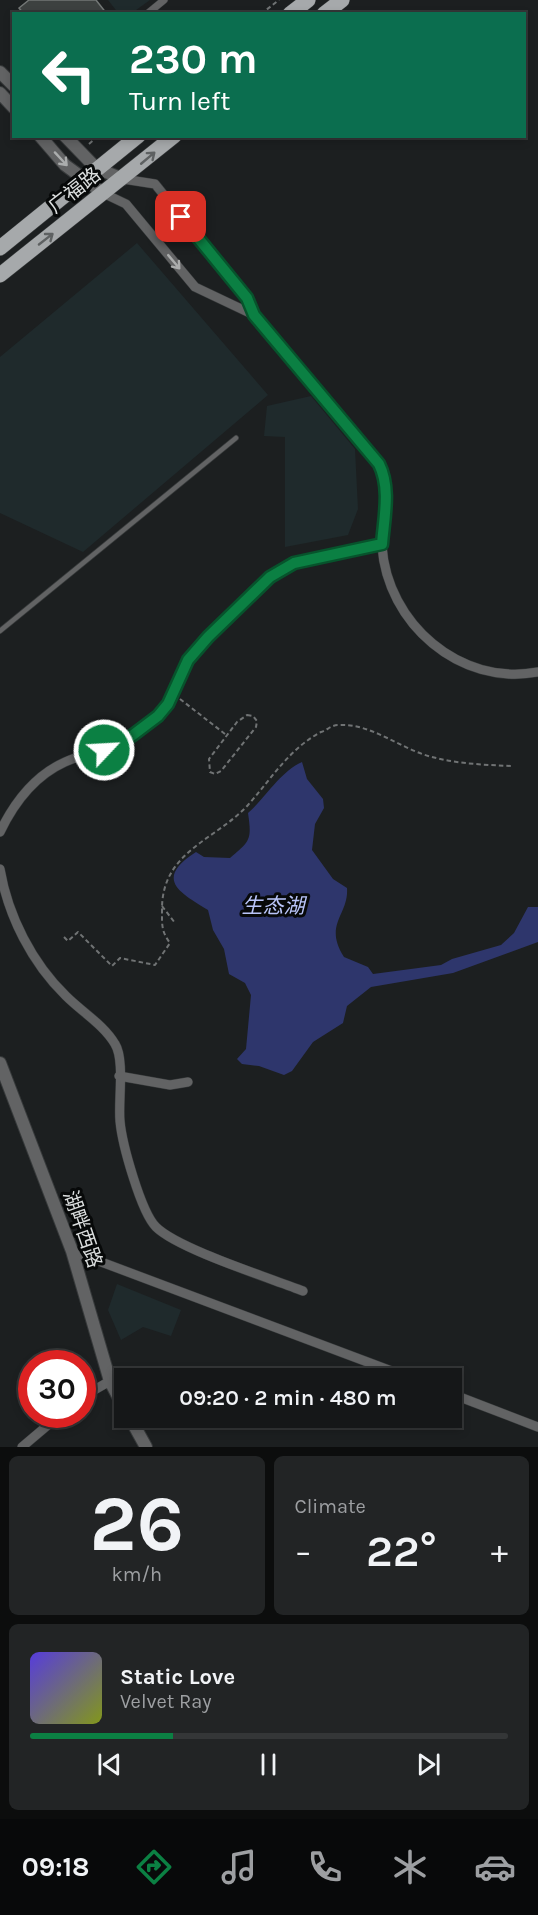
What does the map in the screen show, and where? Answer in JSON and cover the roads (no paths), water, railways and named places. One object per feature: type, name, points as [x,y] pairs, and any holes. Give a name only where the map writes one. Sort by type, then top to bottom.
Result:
[{"type":"main road","points":[[293,12],[308,0]]},
{"type":"main road","points":[[327,12],[342,0]]},
{"type":"main road","name":"广福路","points":[[0,248],[135,138]]},
{"type":"main road","name":"广福路","points":[[0,275],[172,138]]},
{"type":"street","points":[[149,12],[164,0]]},
{"type":"street","points":[[0,72],[12,84]]},
{"type":"street","points":[[0,93],[12,106]]},
{"type":"street","points":[[42,138],[83,180],[126,204],[195,287],[254,315]]},
{"type":"street","points":[[67,138],[96,168],[123,179],[155,184],[247,298],[254,315],[379,464],[385,476],[386,489],[382,544],[386,573],[392,591],[407,618],[429,642],[451,657],[481,669],[508,676],[538,672]]},
{"type":"street","points":[[0,832],[10,812],[44,774],[66,762],[121,744],[158,716],[188,660],[270,577],[294,563],[382,544]]},
{"type":"street","points":[[0,868],[8,906],[20,933],[65,996],[116,1045],[120,1127],[145,1212],[157,1228],[178,1242],[303,1291]]},
{"type":"street","name":"湖畔西路","points":[[0,1063],[72,1251],[114,1389]]},
{"type":"street","points":[[119,1076],[170,1085],[188,1082]]},
{"type":"street","points":[[72,1251],[383,1368]]},
{"type":"street","points":[[96,1389],[110,1381]]},
{"type":"street","points":[[462,1398],[538,1426]]},
{"type":"street","points":[[22,1447],[44,1428]]},
{"type":"street","points":[[136,1428],[146,1447]]},
{"type":"lane","points":[[0,631],[236,438]]},
{"type":"water","name":"生态湖","points":[[302,762],[307,779],[323,799],[324,808],[315,824],[312,850],[333,879],[347,888],[347,897],[336,928],[338,946],[344,957],[368,967],[373,974],[441,965],[452,959],[501,945],[514,933],[528,907],[538,907],[538,942],[453,973],[371,987],[347,1006],[343,1023],[313,1042],[292,1071],[284,1075],[259,1066],[242,1064],[237,1059],[246,1049],[251,995],[245,983],[229,974],[224,949],[213,930],[208,910],[180,891],[175,884],[174,877],[176,870],[183,862],[196,852],[204,857],[230,858],[237,852],[248,839],[250,829],[248,813],[280,778]]}]
